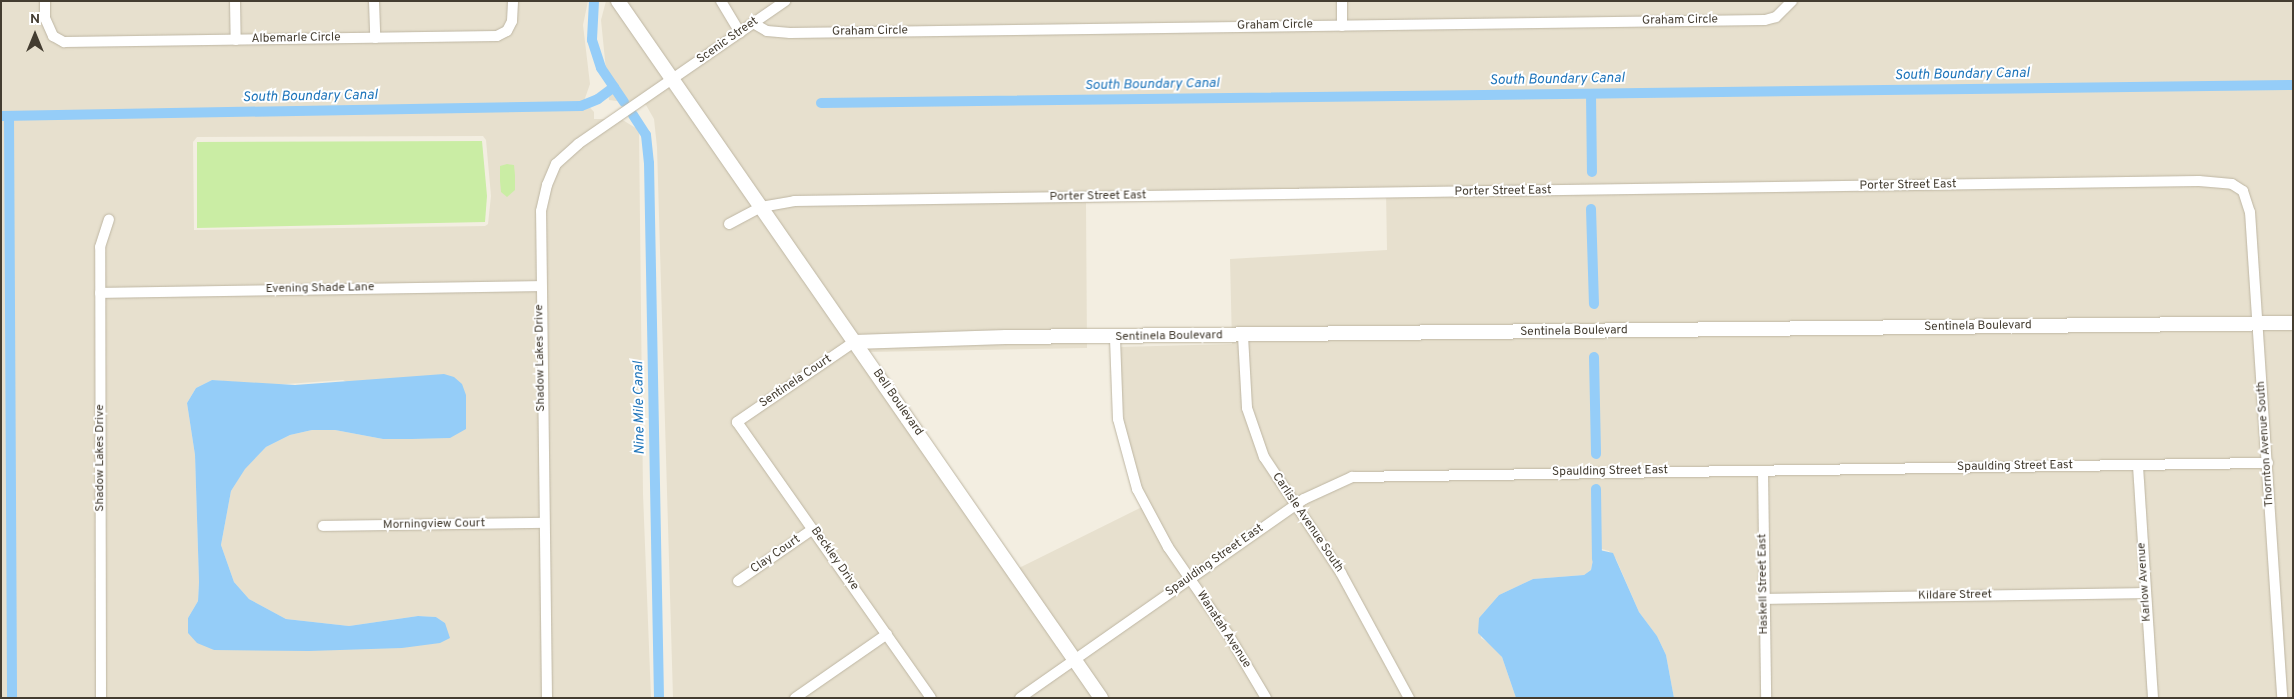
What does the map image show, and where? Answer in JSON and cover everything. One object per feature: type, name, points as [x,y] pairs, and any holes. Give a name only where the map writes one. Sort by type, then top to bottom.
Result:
[{"type":"street","name":"Albemarle Circle","points":[[45,1],[45,18],[53,36],[64,42],[497,36],[507,31],[512,22],[513,1]]},
{"type":"street","points":[[235,1],[236,40]]},
{"type":"street","points":[[374,1],[375,38]]},
{"type":"street","name":"Bell Boulevard","points":[[618,1],[1101,698]]},
{"type":"street","points":[[721,1],[740,33]]},
{"type":"street","name":"Scenic Street","points":[[671,79],[785,1]]},
{"type":"street","points":[[1342,1],[1342,26]]},
{"type":"street","name":"Graham Circle","points":[[754,23],[767,30],[790,33],[1765,20],[1781,14],[1792,1]]},
{"type":"street","name":"Shadow Lakes Drive","points":[[547,698],[541,211],[556,164],[578,144],[671,79]]},
{"type":"street","name":"Porter Street East","points":[[729,224],[761,207],[794,201],[2199,182],[2232,184],[2242,192]]},
{"type":"street","name":"Thornton Avenue South","points":[[2242,192],[2250,212],[2282,698]]},
{"type":"street","name":"Shadow Lakes Drive","points":[[101,698],[100,247],[109,219]]},
{"type":"street","name":"Evening Shade Lane","points":[[100,293],[541,286]]},
{"type":"street","name":"Sentinela Boulevard","points":[[854,342],[2293,323]]},
{"type":"street","name":"Carlisle Avenue South","points":[[1243,336],[1245,394],[1250,422],[1264,457],[1346,581],[1409,698]]},
{"type":"street","name":"Wanatah Avenue","points":[[1115,338],[1118,418],[1129,466],[1142,501],[1190,579],[1228,634],[1266,698]]},
{"type":"street","name":"Sentinela Court","points":[[736,422],[854,342]]},
{"type":"street","name":"Beckley Drive","points":[[736,422],[931,698]]},
{"type":"street","name":"Spaulding Street East","points":[[1020,698],[1295,505],[1312,494],[1352,477],[2268,463]]},
{"type":"street","name":"Karlow Avenue","points":[[2138,466],[2153,698]]},
{"type":"street","name":"Haskell Street East","points":[[1763,470],[1766,698]]},
{"type":"street","name":"Morningview Court","points":[[323,526],[544,524]]},
{"type":"street","name":"Clay Court","points":[[738,581],[813,529]]},
{"type":"street","name":"Kildare Street","points":[[1764,599],[2146,593]]},
{"type":"street","points":[[795,698],[886,634]]},
{"type":"shaded area","points":[[1,1],[588,1],[583,25],[590,84],[584,101],[594,112],[594,119],[621,119],[639,130],[643,494],[651,698],[1,698]],"holes":[[[483,136],[486,140],[491,196],[488,224],[485,226],[194,230],[193,142],[197,137]],[[212,380],[272,385],[343,380],[450,438],[383,439],[335,430],[312,430],[290,435],[266,447],[245,468],[231,491],[221,545],[234,582],[249,599],[286,619],[349,626],[418,616],[436,617],[445,623],[402,648],[214,650],[188,618],[198,601],[199,582],[195,455],[187,403],[196,388]]]},
{"type":"shaded area","points":[[606,1],[611,1],[1095,698],[673,698],[657,147],[654,119],[646,105],[609,100],[601,20]]},
{"type":"shaded area","points":[[624,1],[2293,1],[2293,698],[1674,698],[1666,655],[1657,636],[1639,612],[1616,559],[1609,551],[1595,549],[1591,570],[1584,575],[1533,579],[1499,595],[1479,618],[1481,638],[1496,647],[1502,657],[1516,698],[1107,698],[1019,568],[1148,504],[1126,453],[1119,347],[1232,344],[1230,259],[1387,250],[1386,191],[1086,203],[1087,348],[868,352]]},
{"type":"green space","points":[[482,141],[487,196],[485,222],[197,228],[197,142]]},
{"type":"green space","points":[[514,165],[515,190],[507,197],[501,192],[500,166]]},
{"type":"water","points":[[444,374],[454,377],[462,384],[466,395],[466,429],[450,438],[383,439],[335,430],[312,430],[290,435],[266,447],[245,469],[231,491],[221,545],[234,582],[249,599],[286,619],[349,626],[418,616],[436,617],[445,623],[450,638],[440,643],[402,648],[309,651],[214,650],[197,643],[188,633],[188,618],[198,601],[199,582],[195,455],[187,403],[196,388],[212,380],[295,385]]},
{"type":"water","points":[[1595,549],[1613,553],[1639,612],[1657,636],[1666,655],[1674,698],[1516,698],[1502,657],[1478,633],[1479,618],[1499,595],[1533,579],[1584,575],[1591,570]]},
{"type":"waterway","points":[[594,1],[592,40],[601,68],[624,102]]},
{"type":"waterway","name":"South Boundary Canal","points":[[821,103],[2293,85]]},
{"type":"waterway","name":"South Boundary Canal","points":[[1,116],[581,106],[598,99],[614,87]]},
{"type":"waterway","points":[[1591,94],[1592,172]]},
{"type":"waterway","name":"Nine Mile Canal","points":[[633,115],[646,135],[649,163],[659,698]]},
{"type":"waterway","points":[[9,116],[12,698]]},
{"type":"waterway","points":[[1591,209],[1594,304]]},
{"type":"waterway","points":[[1594,357],[1596,454]]},
{"type":"waterway","points":[[1596,489],[1597,559]]}]
